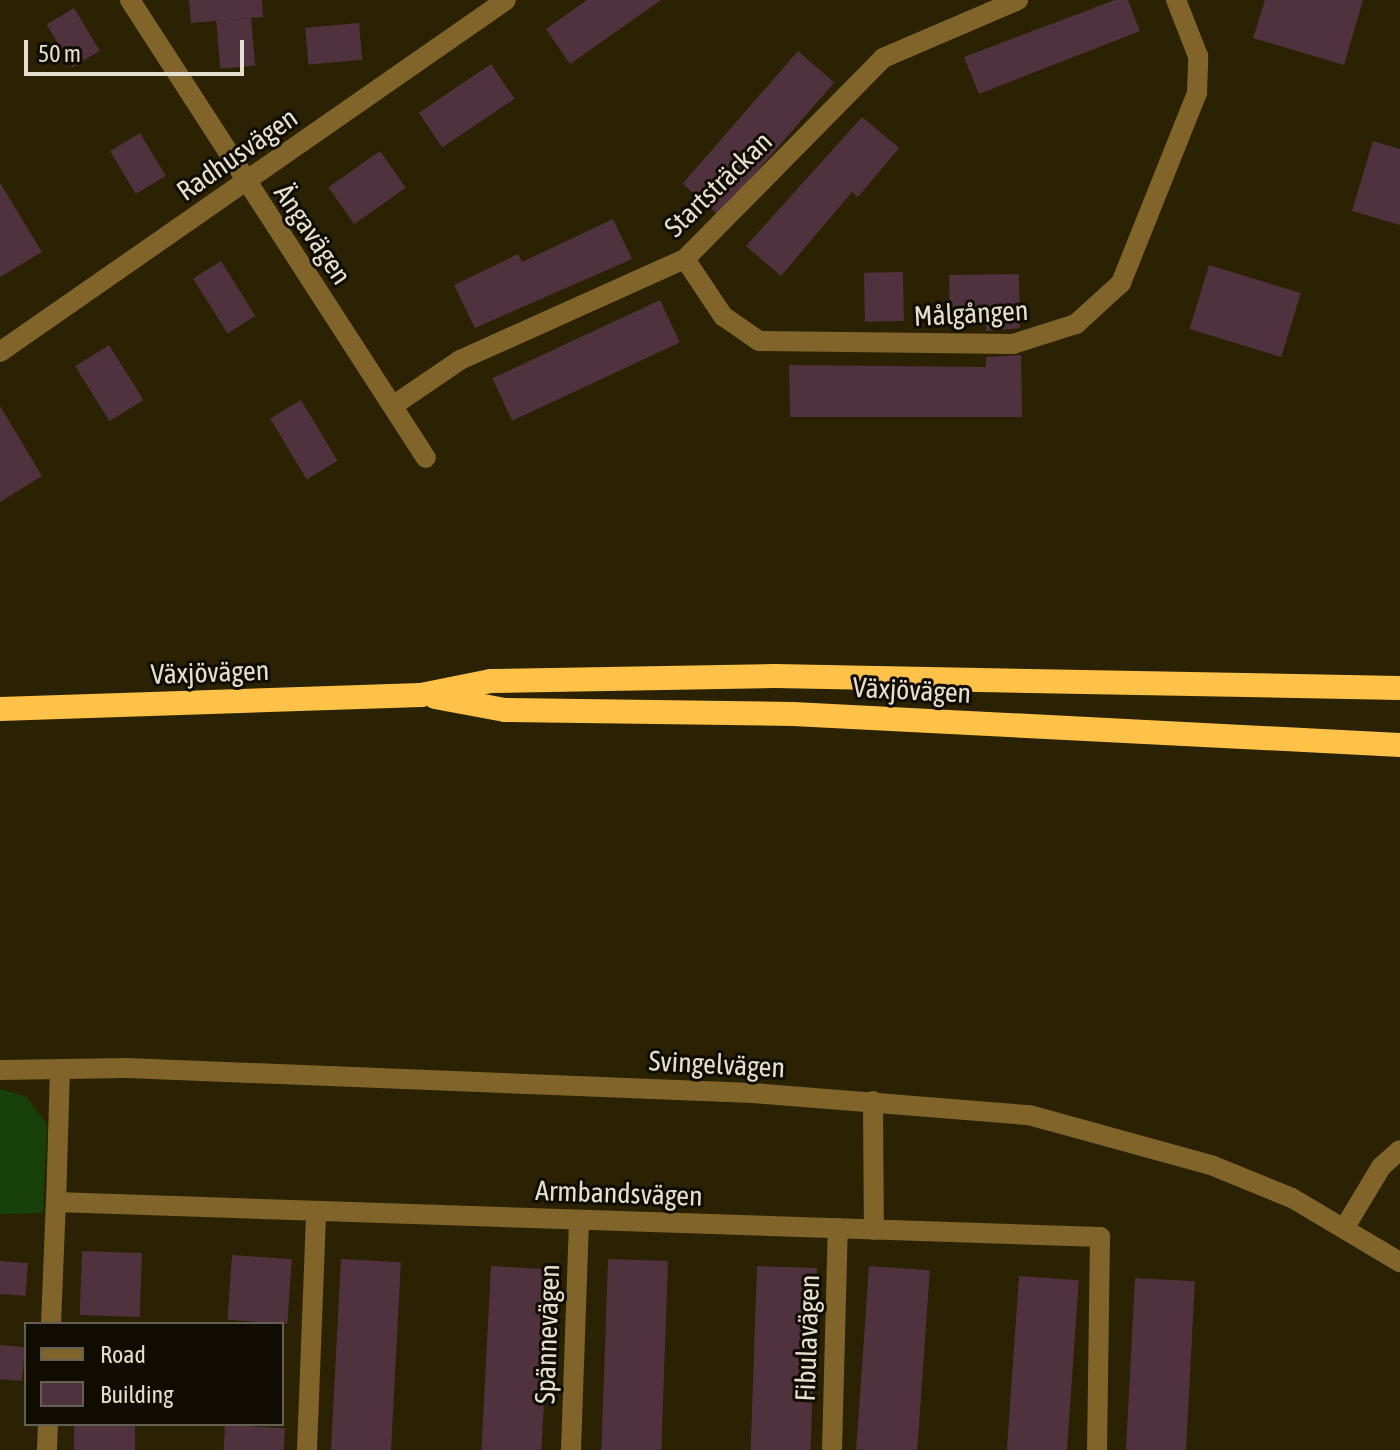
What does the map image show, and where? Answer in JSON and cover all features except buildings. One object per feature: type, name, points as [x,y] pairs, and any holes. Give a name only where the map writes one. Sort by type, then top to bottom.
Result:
[{"type":"highway","name":"Växjövägen","points":[[0,709],[421,695],[491,681],[775,676],[1400,688]]},
{"type":"highway","name":"Växjövägen","points":[[421,695],[505,710],[793,714],[1400,745]]},
{"type":"street","name":"Ängavägen","points":[[130,0],[245,183],[394,405],[426,458]]},
{"type":"street","name":"Radhusvägen","points":[[0,352],[506,0]]},
{"type":"street","name":"Startsträckan","points":[[394,405],[460,360],[685,259],[883,58],[1018,0]]},
{"type":"street","name":"Målgången","points":[[685,259],[723,316],[759,341],[1013,344],[1076,324],[1121,283],[1197,93],[1198,56],[1176,0]]},
{"type":"street","name":"Svingelvägen","points":[[0,1070],[60,1069],[873,1101],[1029,1115],[1127,1139],[1211,1165],[1345,1227],[1400,1262]]},
{"type":"street","points":[[51,1322],[60,1069]]},
{"type":"street","points":[[873,1101],[874,1230]]},
{"type":"street","points":[[1345,1227],[1381,1167],[1400,1150]]},
{"type":"street","name":"Armbandsvägen","points":[[56,1202],[1100,1237],[1097,1450]]},
{"type":"street","points":[[307,1450],[316,1211]]},
{"type":"street","name":"Spännevägen","points":[[571,1450],[579,1220]]},
{"type":"street","name":"Fibulavägen","points":[[832,1450],[838,1228]]},
{"type":"street","points":[[47,1450],[48,1426]]},
{"type":"green space","points":[[0,1089],[27,1097],[47,1125],[43,1213],[0,1214]]}]
